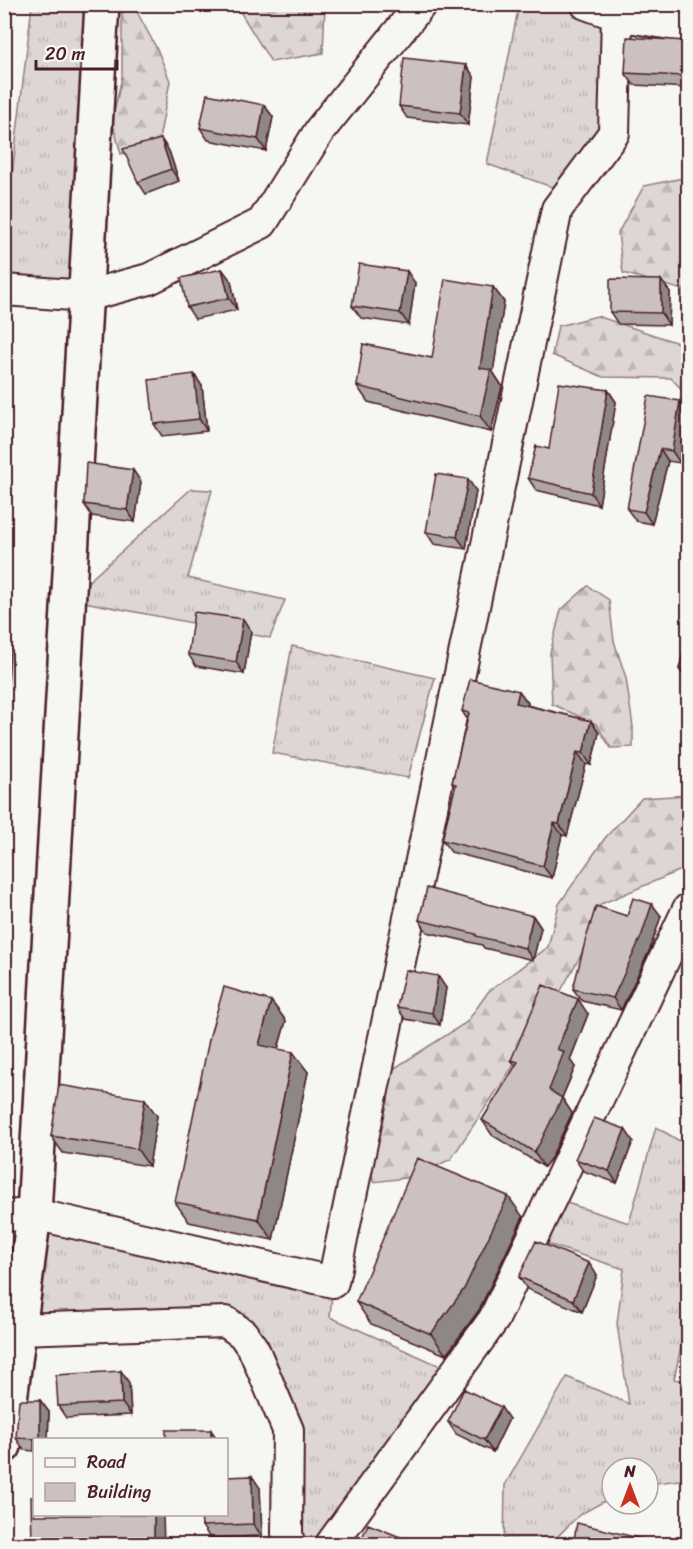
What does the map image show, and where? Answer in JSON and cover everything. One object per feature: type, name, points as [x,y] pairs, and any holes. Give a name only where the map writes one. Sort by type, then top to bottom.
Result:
[{"type":"street","points":[[4,1446],[19,1329],[19,1215],[86,296],[102,4]]},
{"type":"street","points":[[4,290],[86,296],[149,279],[262,223],[320,130],[420,4]]},
{"type":"street","points":[[586,4],[617,15],[688,27]]},
{"type":"street","points":[[19,1215],[333,1282],[557,209],[614,133],[617,15]]},
{"type":"street","points":[[331,1545],[494,1319],[688,909]]},
{"type":"street","points":[[19,1329],[226,1322],[243,1334],[254,1350],[288,1430],[287,1533],[289,1545]]},
{"type":"green space","points":[[32,5],[102,5],[86,296],[5,290],[4,176],[12,175]]},
{"type":"green space","points":[[122,5],[141,5],[136,10],[158,51],[170,81],[159,140],[121,154],[112,121],[122,77]]},
{"type":"green space","points":[[236,5],[325,5],[323,53],[271,62]]},
{"type":"green space","points":[[519,5],[586,5],[617,15],[614,133],[569,193],[487,164]]},
{"type":"green space","points":[[688,177],[688,396],[671,378],[603,377],[552,355],[558,326],[597,316],[681,344],[683,290],[623,273],[618,233],[644,186]]},
{"type":"green space","points":[[191,489],[212,490],[188,578],[285,600],[270,638],[69,599]]},
{"type":"green space","points":[[588,586],[609,600],[614,641],[626,678],[633,727],[633,747],[611,748],[596,724],[552,704],[550,653],[561,610]]},
{"type":"green space","points":[[292,646],[435,678],[408,778],[272,753]]},
{"type":"green space","points":[[688,795],[688,867],[601,904],[581,955],[546,1017],[451,1159],[414,1177],[373,1182],[365,1129],[390,1071],[467,1022],[488,992],[548,947],[559,904],[605,838],[642,798]]},
{"type":"green space","points":[[656,1127],[688,1146],[688,1315],[674,1379],[688,1382],[688,1479],[660,1482],[660,1456],[600,1456],[600,1504],[579,1515],[557,1537],[560,1544],[504,1544],[505,1485],[567,1377],[629,1404],[617,1324],[624,1269],[532,1239],[551,1198],[629,1223]]},
{"type":"green space","points":[[33,1221],[333,1282],[330,1317],[454,1372],[331,1544],[296,1544],[288,1430],[243,1333],[30,1329]]},
{"type":"building","points":[[627,37],[686,41],[683,76],[625,73]]},
{"type":"building","points":[[404,58],[466,65],[460,113],[399,106]]},
{"type":"building","points":[[207,94],[264,105],[258,139],[200,128]]},
{"type":"building","points":[[688,96],[688,142],[685,142]]},
{"type":"building","points":[[161,139],[171,169],[138,182],[123,149]]},
{"type":"building","points":[[359,264],[407,271],[400,313],[352,306]]},
{"type":"building","points":[[222,269],[229,298],[187,307],[181,278]]},
{"type":"building","points":[[445,279],[493,287],[480,368],[491,370],[480,416],[357,386],[363,344],[432,358]]},
{"type":"building","points":[[610,279],[661,280],[661,313],[610,312]]},
{"type":"building","points":[[194,374],[199,419],[154,424],[149,380]]},
{"type":"building","points":[[559,383],[608,390],[591,493],[528,478],[536,446],[549,449]]},
{"type":"building","points":[[648,396],[680,401],[672,451],[660,449],[644,512],[627,509]]},
{"type":"building","points":[[86,463],[133,470],[127,510],[84,504]]},
{"type":"building","points":[[436,474],[468,479],[457,537],[426,532]]},
{"type":"building","points":[[194,612],[243,619],[236,662],[188,654]]},
{"type":"building","points":[[688,637],[688,671],[679,669]]},
{"type":"building","points":[[470,679],[519,691],[516,703],[591,721],[583,753],[577,752],[559,824],[554,823],[543,866],[442,840],[456,784],[452,783],[469,713],[462,711]]},
{"type":"building","points":[[427,888],[533,916],[525,948],[419,920]]},
{"type":"building","points":[[633,898],[652,904],[641,937],[613,998],[573,989],[596,906],[627,916]]},
{"type":"building","points":[[405,970],[438,976],[432,1013],[397,1007]]},
{"type":"building","points":[[543,985],[578,999],[557,1049],[564,1052],[549,1090],[562,1098],[534,1152],[482,1120],[518,1062],[511,1060]]},
{"type":"building","points":[[224,987],[271,1001],[259,1045],[293,1052],[258,1219],[175,1202],[210,1035]]},
{"type":"building","points":[[688,1084],[688,1103],[682,1087]]},
{"type":"building","points":[[59,1085],[145,1099],[137,1149],[51,1136]]},
{"type":"building","points":[[594,1118],[625,1129],[609,1171],[575,1159]]},
{"type":"building","points":[[417,1158],[508,1196],[464,1289],[431,1334],[356,1302]]},
{"type":"building","points":[[536,1241],[589,1263],[573,1300],[519,1277]]},
{"type":"building","points":[[121,1371],[122,1403],[58,1406],[56,1375]]},
{"type":"building","points":[[464,1389],[501,1407],[484,1440],[448,1422]]},
{"type":"building","points":[[19,1400],[40,1400],[40,1438],[16,1438]]},
{"type":"building","points":[[166,1430],[211,1430],[211,1438],[166,1438]]},
{"type":"building","points":[[252,1476],[253,1524],[202,1526],[201,1516],[228,1516],[228,1477]]},
{"type":"building","points":[[31,1497],[33,1497],[33,1516],[154,1516],[154,1545],[32,1545]]},
{"type":"building","points":[[577,1523],[659,1543],[659,1545],[573,1545]]},
{"type":"building","points":[[368,1524],[410,1541],[408,1545],[359,1545]]}]
